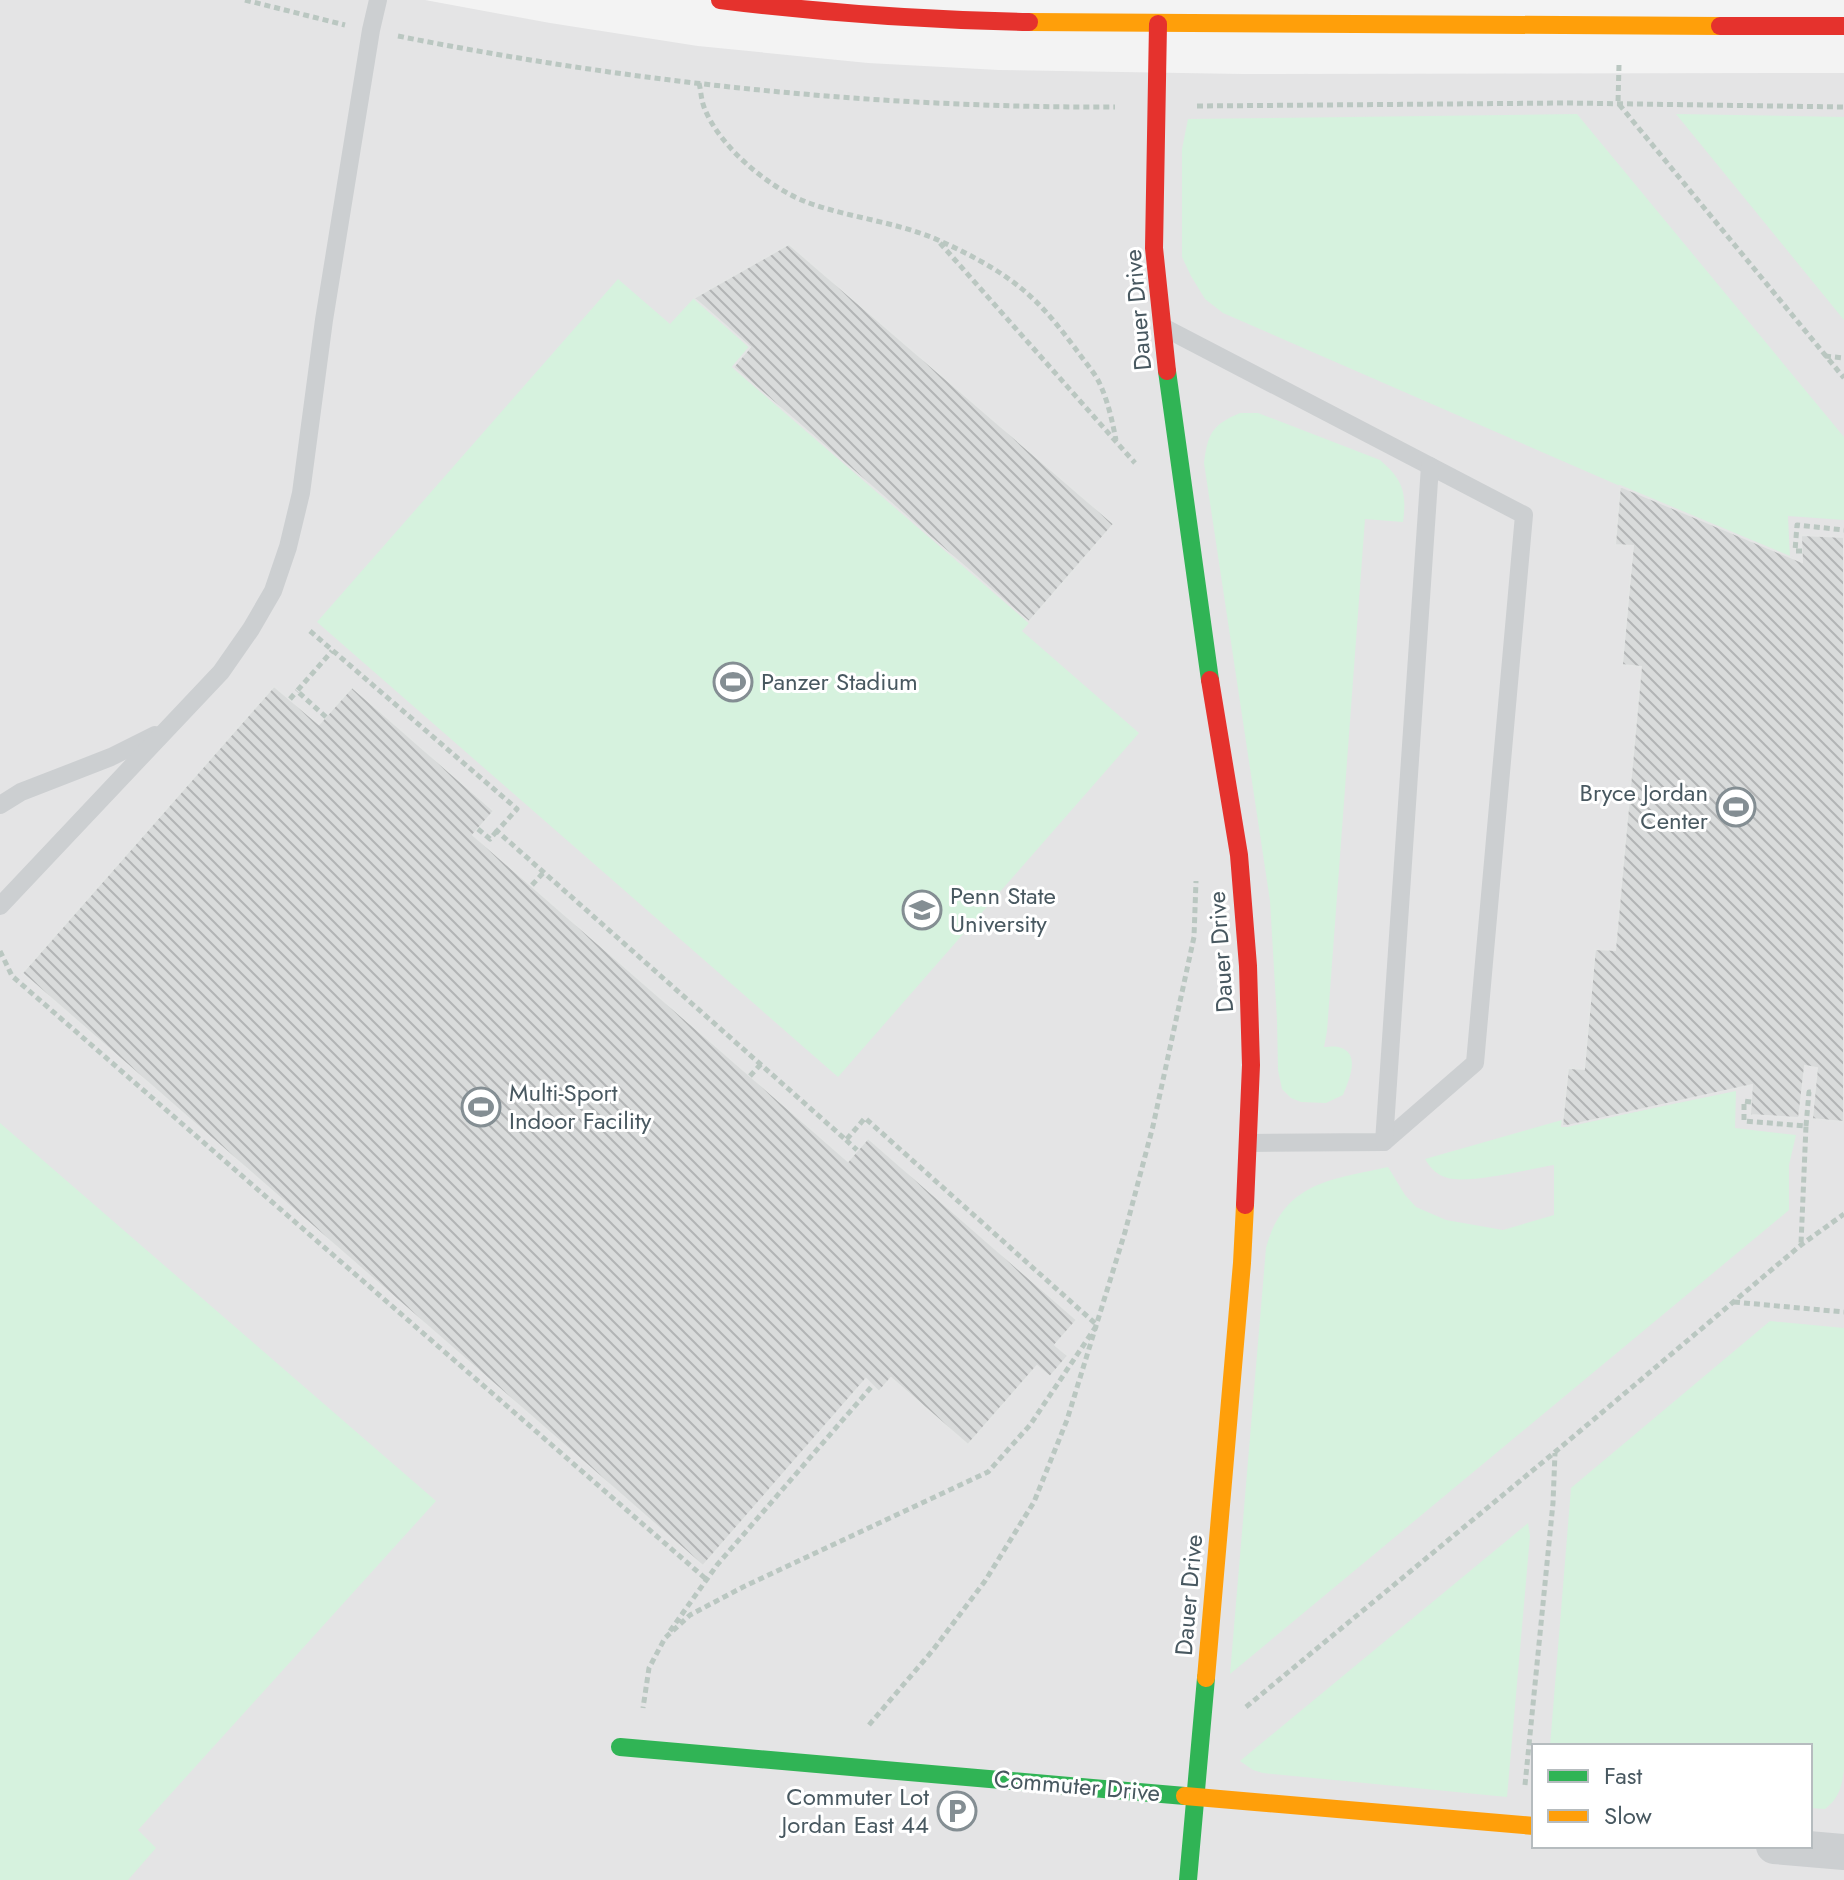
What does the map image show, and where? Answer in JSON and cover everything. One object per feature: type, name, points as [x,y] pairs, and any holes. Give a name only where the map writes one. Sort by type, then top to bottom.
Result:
[{"type":"street","points":[[720,0],[793,9],[960,21],[1158,24],[1552,18],[1620,24],[1844,26]]},
{"type":"street","name":"Dauer Drive","points":[[1158,24],[1154,248],[1161,326],[1209,673],[1239,855],[1251,1050],[1242,1263],[1188,1880]]},
{"type":"street","name":"Commuter Drive","points":[[620,1747],[1532,1826]]},
{"type":"street","points":[[1797,1848],[1844,1852]]},
{"type":"lane","points":[[0,906],[221,672],[273,591],[301,493],[324,320],[378,0]]},
{"type":"lane","points":[[1161,326],[1524,515],[1475,1063],[1384,1142],[1248,1143]]},
{"type":"lane","points":[[1384,1142],[1430,466]]},
{"type":"lane","points":[[0,805],[21,792],[111,757],[168,729]]},
{"type":"path","points":[[245,0],[330,22]]},
{"type":"path","points":[[1620,24],[1618,103],[1844,378]]},
{"type":"path","points":[[412,38],[570,66],[758,90],[890,101],[1114,107]]},
{"type":"path","points":[[699,83],[703,105],[714,127],[731,149],[778,187],[807,202],[885,222],[936,240],[994,269],[1018,285],[1062,331],[1098,380],[1110,409],[1116,440]]},
{"type":"path","points":[[1198,106],[1618,103],[1844,107]]},
{"type":"path","points":[[936,240],[1141,469]]},
{"type":"path","points":[[1825,356],[1844,358]]},
{"type":"path","points":[[1802,551],[1795,551],[1797,525],[1844,530]]},
{"type":"path","points":[[310,631],[517,809],[490,839],[478,829]]},
{"type":"path","points":[[290,699],[332,651]]},
{"type":"path","points":[[297,691],[326,717]]},
{"type":"path","points":[[497,831],[857,1150]]},
{"type":"path","points":[[532,885],[544,872]]},
{"type":"path","points":[[866,1729],[933,1650],[985,1581],[1034,1502],[1067,1420],[1153,1126],[1194,937],[1196,877]]},
{"type":"path","points":[[0,951],[12,976],[706,1579]]},
{"type":"path","points":[[750,1076],[761,1064]]},
{"type":"path","points":[[1801,1245],[1806,1126],[1809,1092],[1814,1092]]},
{"type":"path","points":[[1751,1102],[1744,1101],[1744,1121],[1806,1126]]},
{"type":"path","points":[[846,1140],[865,1118],[1097,1325]]},
{"type":"path","points":[[1236,1714],[1801,1245],[1844,1214]]},
{"type":"path","points":[[996,1249],[1004,1241]]},
{"type":"path","points":[[1733,1301],[1844,1312]]},
{"type":"path","points":[[665,1638],[690,1615],[743,1587],[988,1472],[1030,1425],[1097,1325]]},
{"type":"path","points":[[1058,1366],[1066,1373]]},
{"type":"path","points":[[642,1713],[649,1668],[665,1638],[706,1579],[873,1385]]},
{"type":"path","points":[[1524,1786],[1553,1503],[1555,1452]]},
{"type":"path","points":[[730,1534],[738,1541]]},
{"type":"shaded area","name":"Penn State University","points":[[0,0],[425,0],[698,46],[868,63],[999,70],[1243,74],[1844,73],[1844,1880],[0,1880]]},
{"type":"green space","points":[[1577,114],[1844,437],[1844,520],[1788,516],[1790,558],[1223,313],[1205,299],[1182,257],[1182,149],[1188,119]]},
{"type":"green space","points":[[1676,114],[1844,117],[1844,320]]},
{"type":"green space","name":"Panzer Stadium","points":[[789,244],[1114,524],[1022,631],[1139,733],[838,1077],[317,622],[618,279],[670,324],[694,298]]},
{"type":"green space","points":[[1240,413],[1258,413],[1380,460],[1394,474],[1404,494],[1403,522],[1365,519],[1324,1047],[1345,1050],[1350,1054],[1352,1067],[1343,1095],[1326,1103],[1301,1102],[1291,1098],[1282,1089],[1278,1070],[1270,901],[1204,463],[1213,431]]},
{"type":"green space","points":[[1736,1091],[1735,1128],[1796,1135],[1789,1165],[1789,1210],[1230,1674],[1266,1248],[1284,1209],[1297,1197],[1329,1181],[1388,1167],[1416,1207],[1446,1220],[1503,1230],[1554,1215],[1554,1165],[1484,1178],[1458,1179],[1437,1173],[1425,1159],[1562,1120],[1562,1127]]},
{"type":"green space","points":[[0,1123],[436,1501],[138,1830],[156,1848],[128,1880],[0,1880]]},
{"type":"green space","points":[[1770,1321],[1844,1328],[1844,1769],[1839,1792],[1825,1809],[1812,1808],[1812,1744],[1550,1744],[1571,1488]]},
{"type":"green space","points":[[1528,1523],[1530,1536],[1507,1797],[1263,1773],[1240,1761]]},
{"type":"building","points":[[789,244],[1114,524],[1029,622],[733,367],[750,347],[694,298]]},
{"type":"building","name":"Bryce Jordan Center","points":[[1620,486],[1802,562],[1801,535],[1844,537],[1844,1122],[1812,1119],[1817,1068],[1805,1066],[1799,1118],[1750,1115],[1752,1085],[1562,1126],[1568,1068],[1584,1069],[1595,949],[1615,950],[1641,667],[1622,665],[1633,546],[1615,545]]},
{"type":"building","name":"Multi-Sport Indoor Facility","points":[[274,686],[319,724],[352,687],[494,811],[473,835],[848,1161],[868,1138],[1077,1320],[1055,1345],[1068,1356],[1050,1377],[1037,1366],[968,1445],[891,1378],[879,1392],[866,1379],[703,1566],[22,973]]},
{"type":"traffic: fast","points":[[1167,371],[1210,680]]},
{"type":"traffic: fast","points":[[1188,1880],[1206,1678]]},
{"type":"traffic: fast","points":[[620,1747],[1185,1796]]},
{"type":"traffic: slow","points":[[1029,22],[1720,26]]},
{"type":"traffic: slow","points":[[1206,1678],[1245,1205]]},
{"type":"traffic: slow","points":[[1185,1796],[1532,1826]]},
{"type":"traffic: jam","points":[[720,0],[874,15],[1029,22]]},
{"type":"traffic: jam","points":[[1158,24],[1154,248],[1167,371]]},
{"type":"traffic: jam","points":[[1720,26],[1844,26]]},
{"type":"traffic: jam","points":[[1210,680],[1239,855],[1248,966],[1251,1065],[1245,1205]]},
{"type":"place","name":"Panzer Stadium","points":[[733,682]]},
{"type":"place","name":"Bryce Jordan Center","points":[[1736,807]]},
{"type":"place","name":"Penn State University","points":[[922,910]]},
{"type":"place","name":"Multi-Sport Indoor Facility","points":[[481,1107]]},
{"type":"place","name":"Commuter Lot Jordan East 44","points":[[957,1811]]}]
